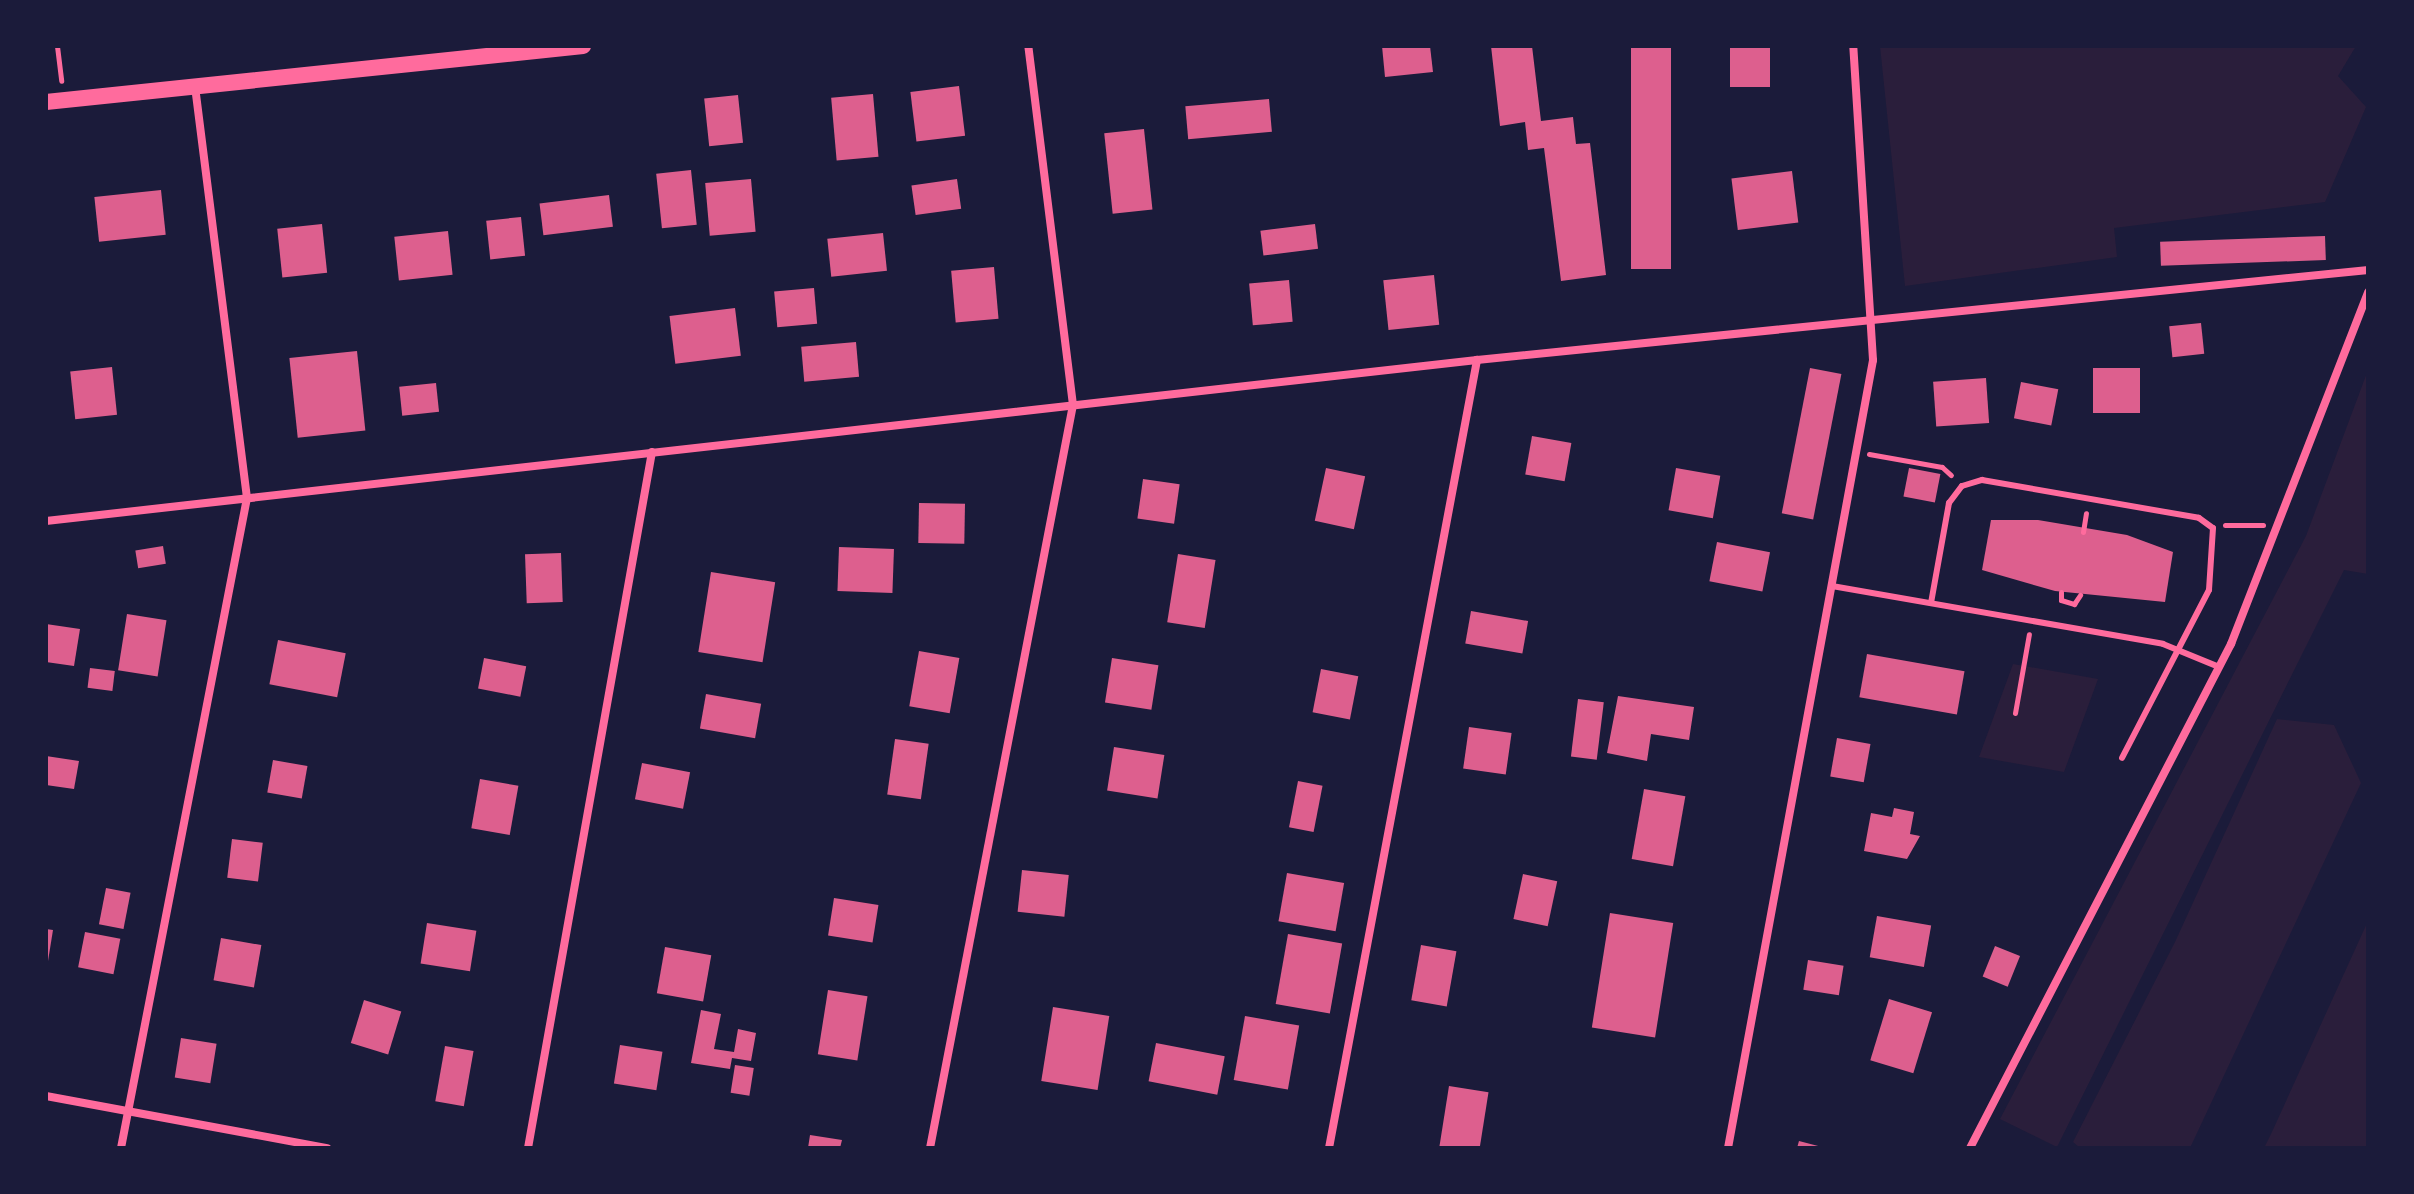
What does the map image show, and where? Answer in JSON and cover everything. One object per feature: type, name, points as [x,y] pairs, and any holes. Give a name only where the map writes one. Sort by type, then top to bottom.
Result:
[{"type":"main road","points":[[54,101],[505,50],[583,46]]},
{"type":"street","points":[[930,1148],[1073,405],[1028,46]]},
{"type":"street","points":[[1728,1148],[1856,452],[1874,323],[1853,46]]},
{"type":"street","points":[[121,1148],[247,498],[195,86]]},
{"type":"street","points":[[46,521],[1477,360],[1874,323],[2368,270]]},
{"type":"street","points":[[1970,1148],[2219,667],[2279,528],[2368,292]]},
{"type":"street","points":[[1329,1148],[1477,360]]},
{"type":"street","points":[[528,1148],[652,452]]},
{"type":"street","points":[[46,1096],[327,1148]]},
{"type":"lane","points":[[1931,603],[1949,503],[1962,486],[1982,480],[2199,518],[2213,528],[2209,590],[2122,758]]},
{"type":"lane","points":[[1832,586],[2178,650],[2219,667]]},
{"type":"path","points":[[54,101],[57,46]]},
{"type":"path","points":[[1856,452],[1942,467],[1962,486]]},
{"type":"path","points":[[2083,532],[2085,517]]},
{"type":"path","points":[[2213,528],[2239,521],[2279,528]]},
{"type":"path","points":[[2061,592],[2061,600],[2074,604],[2080,595]]},
{"type":"path","points":[[2015,713],[2031,621]]},
{"type":"shaded area","points":[[1880,46],[2356,46],[2338,76],[2366,107],[2325,202],[2114,228],[2117,257],[1905,286]]},
{"type":"shaded area","points":[[2368,370],[2368,574],[2344,570],[2057,1147],[2000,1119],[2306,536]]},
{"type":"shaded area","points":[[2013,664],[2098,679],[2064,772],[1979,757]]},
{"type":"shaded area","points":[[2277,719],[2334,725],[2361,783],[2190,1148],[2080,1148],[2073,1142],[2175,942]]},
{"type":"shaded area","points":[[2368,921],[2368,1148],[2264,1148],[2271,1134]]},
{"type":"building","points":[[1382,46],[1430,46],[1433,72],[1385,77]]},
{"type":"building","points":[[1491,46],[1532,46],[1541,121],[1573,117],[1576,144],[1590,143],[1606,275],[1561,281],[1544,148],[1528,150],[1525,122],[1500,126]]},
{"type":"building","points":[[1631,46],[1671,46],[1671,269],[1631,269]]},
{"type":"building","points":[[1730,46],[1770,46],[1770,87],[1730,87]]},
{"type":"building","points":[[959,86],[965,136],[916,142],[910,92]]},
{"type":"building","points":[[873,94],[878,157],[837,160],[831,98]]},
{"type":"building","points":[[738,95],[743,143],[709,146],[704,99]]},
{"type":"building","points":[[1269,99],[1272,132],[1188,139],[1185,106]]},
{"type":"building","points":[[1144,129],[1152,210],[1113,214],[1104,133]]},
{"type":"building","points":[[691,170],[697,225],[662,228],[656,174]]},
{"type":"building","points":[[1792,171],[1798,223],[1738,230],[1731,178]]},
{"type":"building","points":[[751,179],[756,232],[710,236],[705,183]]},
{"type":"building","points":[[957,179],[961,209],[916,215],[911,185]]},
{"type":"building","points":[[161,190],[166,235],[99,242],[94,197]]},
{"type":"building","points":[[609,195],[613,227],[543,235],[540,204]]},
{"type":"building","points":[[521,217],[525,256],[490,259],[486,221]]},
{"type":"building","points":[[322,224],[327,273],[282,277],[277,229]]},
{"type":"building","points":[[1315,224],[1318,249],[1263,256],[1260,231]]},
{"type":"building","points":[[448,231],[453,275],[399,280],[394,237]]},
{"type":"building","points":[[883,233],[887,271],[831,277],[827,239]]},
{"type":"building","points":[[2325,236],[2326,260],[2161,266],[2160,242]]},
{"type":"building","points":[[994,267],[999,319],[956,323],[951,271]]},
{"type":"building","points":[[1434,275],[1439,325],[1389,330],[1383,280]]},
{"type":"building","points":[[1289,280],[1293,322],[1253,325],[1249,283]]},
{"type":"building","points":[[814,288],[817,324],[777,327],[774,291]]},
{"type":"building","points":[[735,308],[741,356],[675,364],[669,316]]},
{"type":"building","points":[[2201,323],[2204,354],[2172,357],[2169,326]]},
{"type":"building","points":[[856,342],[859,377],[804,382],[801,347]]},
{"type":"building","points":[[357,351],[365,431],[298,438],[289,358]]},
{"type":"building","points":[[112,367],[117,415],[75,419],[70,371]]},
{"type":"building","points":[[1810,368],[1841,374],[1813,519],[1782,513]]},
{"type":"building","points":[[2093,368],[2140,368],[2140,413],[2093,413]]},
{"type":"building","points":[[1986,378],[1989,423],[1936,427],[1933,382]]},
{"type":"building","points":[[2021,382],[2058,389],[2051,426],[2014,418]]},
{"type":"building","points":[[436,383],[439,412],[402,416],[399,387]]},
{"type":"building","points":[[1532,436],[1571,443],[1565,481],[1525,474]]},
{"type":"building","points":[[1326,468],[1365,476],[1354,529],[1315,521]]},
{"type":"building","points":[[1676,468],[1720,476],[1713,518],[1669,510]]},
{"type":"building","points":[[1909,468],[1940,474],[1935,503],[1903,496]]},
{"type":"building","points":[[1143,479],[1180,484],[1174,524],[1137,519]]},
{"type":"building","points":[[919,503],[965,504],[964,544],[918,543]]},
{"type":"building","points":[[1991,520],[2038,520],[2127,535],[2173,552],[2165,602],[2055,591],[1982,570]]},
{"type":"building","points":[[1717,542],[1770,552],[1762,592],[1709,581]]},
{"type":"building","points":[[163,546],[166,564],[138,568],[135,550]]},
{"type":"building","points":[[839,547],[894,549],[892,593],[837,591]]},
{"type":"building","points":[[561,553],[563,602],[527,603],[525,554]]},
{"type":"building","points":[[1178,554],[1216,560],[1205,628],[1167,622]]},
{"type":"building","points":[[711,572],[775,582],[763,662],[698,652]]},
{"type":"building","points":[[1471,611],[1528,621],[1522,654],[1465,643]]},
{"type":"building","points":[[127,614],[167,620],[158,677],[118,670]]},
{"type":"building","points":[[46,624],[80,629],[74,666],[46,662]]},
{"type":"building","points":[[278,640],[346,653],[337,697],[269,684]]},
{"type":"building","points":[[919,651],[959,658],[950,713],[909,706]]},
{"type":"building","points":[[1867,654],[1964,671],[1957,715],[1859,697]]},
{"type":"building","points":[[484,658],[526,666],[520,697],[478,688]]},
{"type":"building","points":[[1112,658],[1158,665],[1151,710],[1105,702]]},
{"type":"building","points":[[90,668],[115,671],[112,691],[88,688]]},
{"type":"building","points":[[1321,669],[1358,676],[1350,719],[1313,712]]},
{"type":"building","points":[[706,694],[761,704],[755,738],[700,728]]},
{"type":"building","points":[[1618,696],[1694,707],[1689,740],[1651,734],[1647,761],[1607,753]]},
{"type":"building","points":[[1578,699],[1604,702],[1597,760],[1571,757]]},
{"type":"building","points":[[1469,727],[1512,733],[1506,775],[1463,769]]},
{"type":"building","points":[[1837,738],[1870,744],[1864,782],[1830,776]]},
{"type":"building","points":[[895,739],[929,744],[921,799],[887,794]]},
{"type":"building","points":[[1114,747],[1164,755],[1157,798],[1107,790]]},
{"type":"building","points":[[46,756],[79,761],[74,789],[46,785]]},
{"type":"building","points":[[273,760],[307,766],[302,799],[267,792]]},
{"type":"building","points":[[642,763],[690,772],[683,809],[635,799]]},
{"type":"building","points":[[480,779],[518,786],[510,835],[471,828]]},
{"type":"building","points":[[1298,781],[1323,786],[1314,832],[1289,827]]},
{"type":"building","points":[[1644,789],[1685,796],[1673,866],[1632,859]]},
{"type":"building","points":[[1894,808],[1914,812],[1910,834],[1920,836],[1907,859],[1864,851],[1871,813],[1892,817]]},
{"type":"building","points":[[232,839],[263,843],[258,881],[227,878]]},
{"type":"building","points":[[1022,870],[1069,875],[1064,917],[1018,912]]},
{"type":"building","points":[[1287,873],[1344,883],[1336,931],[1278,921]]},
{"type":"building","points":[[1523,874],[1557,881],[1548,926],[1513,919]]},
{"type":"building","points":[[106,888],[131,893],[123,929],[99,924]]},
{"type":"building","points":[[834,898],[878,905],[873,943],[828,936]]},
{"type":"building","points":[[1610,913],[1673,923],[1655,1038],[1592,1028]]},
{"type":"building","points":[[1877,916],[1931,926],[1924,967],[1870,957]]},
{"type":"building","points":[[427,923],[476,931],[470,971],[421,963]]},
{"type":"building","points":[[46,929],[53,930],[48,961],[46,961]]},
{"type":"building","points":[[85,932],[120,939],[113,974],[78,967]]},
{"type":"building","points":[[1288,934],[1342,944],[1330,1013],[1276,1004]]},
{"type":"building","points":[[221,938],[261,945],[254,987],[214,980]]},
{"type":"building","points":[[1421,945],[1456,951],[1447,1006],[1411,1000]]},
{"type":"building","points":[[1995,946],[2020,956],[2008,987],[1983,977]]},
{"type":"building","points":[[665,947],[711,955],[703,1001],[657,993]]},
{"type":"building","points":[[1808,960],[1844,966],[1839,995],[1803,990]]},
{"type":"building","points":[[828,990],[868,996],[857,1060],[818,1054]]},
{"type":"building","points":[[1889,999],[1932,1012],[1913,1073],[1870,1060]]},
{"type":"building","points":[[364,1000],[401,1011],[388,1054],[351,1043]]},
{"type":"building","points":[[1053,1007],[1109,1016],[1098,1090],[1041,1081]]},
{"type":"building","points":[[701,1010],[721,1014],[714,1049],[734,1052],[738,1029],[756,1033],[751,1061],[732,1058],[730,1069],[691,1063]]},
{"type":"building","points":[[1245,1016],[1299,1026],[1288,1090],[1234,1080]]},
{"type":"building","points":[[181,1038],[217,1044],[210,1083],[175,1078]]},
{"type":"building","points":[[1156,1043],[1225,1056],[1217,1095],[1149,1081]]},
{"type":"building","points":[[620,1045],[662,1052],[656,1090],[614,1084]]},
{"type":"building","points":[[445,1046],[474,1051],[464,1106],[435,1101]]},
{"type":"building","points":[[735,1065],[754,1068],[749,1096],[731,1093]]},
{"type":"building","points":[[1449,1086],[1489,1092],[1480,1148],[1439,1148]]},
{"type":"building","points":[[810,1135],[842,1140],[840,1148],[808,1148]]},
{"type":"building","points":[[1799,1141],[1822,1147],[1822,1148],[1797,1148]]}]
